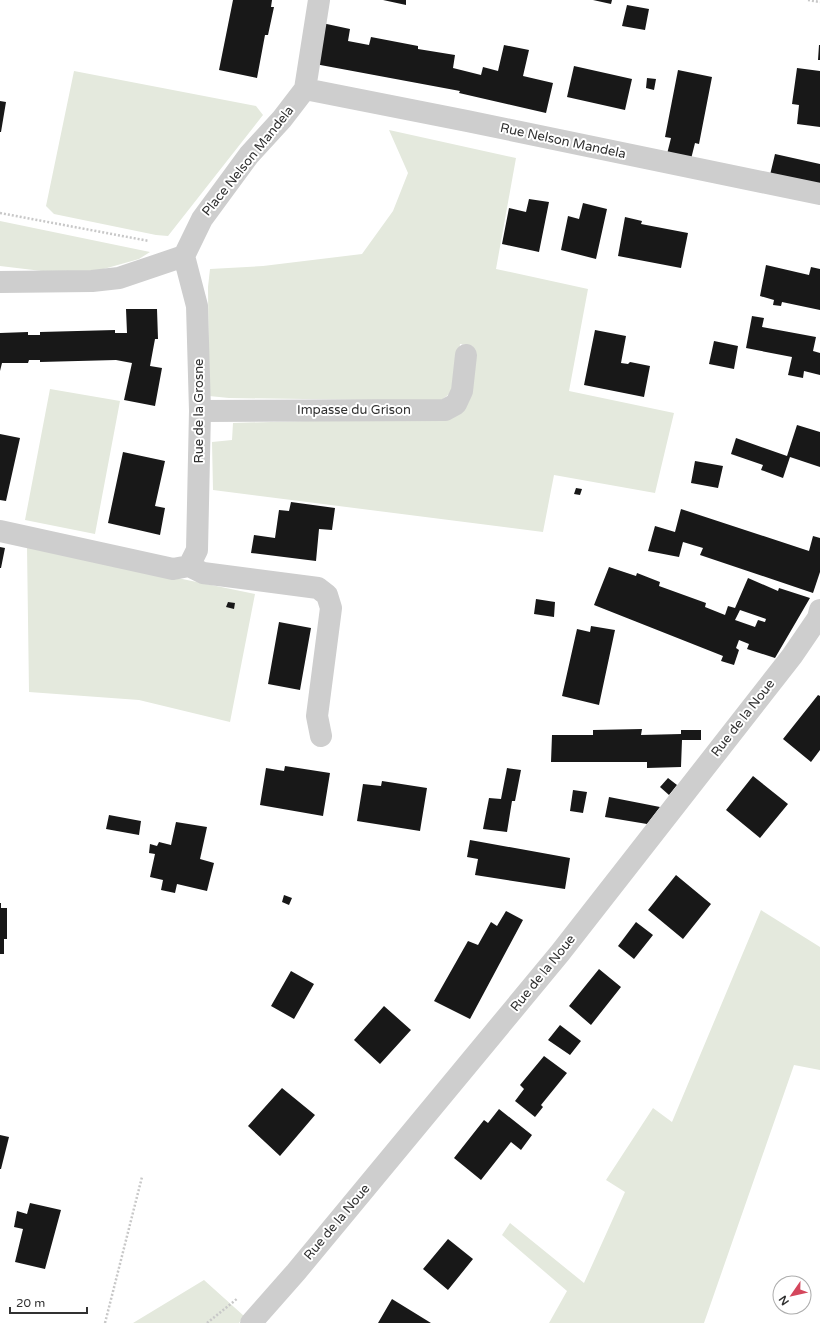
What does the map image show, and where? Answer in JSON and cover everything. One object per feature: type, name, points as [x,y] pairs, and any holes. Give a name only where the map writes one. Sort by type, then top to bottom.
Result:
[{"type":"street","points":[[305,89],[319,0]]},
{"type":"street","name":"Rue Nelson Mandela","points":[[305,89],[820,194]]},
{"type":"street","name":"Place Nelson Mandela","points":[[184,256],[202,219],[249,155],[282,119],[305,89]]},
{"type":"street","points":[[0,282],[92,281],[119,278],[184,256]]},
{"type":"street","name":"Rue de la Grosne","points":[[184,256],[197,306],[200,410],[197,550],[189,566]]},
{"type":"street","name":"Impasse du Grison","points":[[200,410],[445,410],[456,404],[462,391],[466,355]]},
{"type":"street","points":[[0,531],[173,569],[189,566],[204,573],[318,588],[327,595],[331,608],[317,716],[321,736]]},
{"type":"street","name":"Rue de la Noue","points":[[251,1323],[296,1272],[560,953],[792,656],[818,618],[820,610]]},
{"type":"path","points":[[808,0],[820,2]]},
{"type":"path","points":[[0,213],[151,242],[184,256]]},
{"type":"path","points":[[105,1323],[142,1178]]},
{"type":"shaded area","points":[[74,71],[256,106],[263,115],[168,236],[156,235],[54,214],[46,206]]},
{"type":"shaded area","points":[[389,130],[516,158],[496,269],[588,289],[569,391],[674,413],[655,493],[554,475],[543,532],[213,490],[212,442],[232,440],[233,423],[444,417],[469,393],[473,346],[460,344],[456,381],[452,392],[440,401],[229,398],[209,396],[208,287],[210,269],[263,266],[362,254],[393,211],[408,173]]},
{"type":"shaded area","points":[[0,221],[150,252],[139,259],[100,270],[67,274],[0,266]]},
{"type":"shaded area","points":[[50,389],[120,401],[95,534],[25,520]]},
{"type":"shaded area","points":[[27,547],[255,594],[230,722],[139,700],[29,692]]},
{"type":"shaded area","points":[[761,910],[820,947],[820,1070],[794,1065],[704,1323],[549,1323],[567,1291],[502,1235],[510,1223],[584,1283],[625,1192],[606,1180],[653,1108],[672,1122]]},
{"type":"shaded area","points":[[204,1280],[244,1316],[239,1323],[133,1323]]},
{"type":"building","points":[[233,0],[272,0],[271,7],[274,7],[268,35],[265,35],[257,78],[219,70]]},
{"type":"building","points":[[383,0],[406,0],[406,5]]},
{"type":"building","points":[[593,0],[612,0],[611,4]]},
{"type":"building","points":[[627,5],[649,9],[645,30],[622,26]]},
{"type":"building","points":[[322,23],[350,29],[348,41],[369,45],[371,37],[418,46],[418,49],[455,55],[453,68],[481,75],[483,67],[498,71],[504,45],[529,50],[523,76],[553,83],[546,113],[459,93],[460,91],[315,64]]},
{"type":"building","points":[[819,45],[820,60],[818,60]]},
{"type":"building","points":[[574,66],[632,79],[625,110],[567,97]]},
{"type":"building","points":[[797,68],[820,71],[820,127],[797,124],[799,105],[792,104]]},
{"type":"building","points":[[678,70],[712,77],[699,144],[695,143],[691,159],[667,154],[671,138],[665,137]]},
{"type":"building","points":[[647,78],[656,79],[654,90],[646,88]]},
{"type":"building","points":[[0,101],[6,102],[1,132],[0,132]]},
{"type":"building","points":[[775,154],[820,164],[820,185],[770,175]]},
{"type":"building","points":[[529,199],[549,202],[539,252],[502,244],[509,208],[526,212]]},
{"type":"building","points":[[583,203],[607,209],[596,259],[561,250],[568,216],[579,219]]},
{"type":"building","points":[[625,217],[642,221],[641,224],[688,233],[681,268],[618,256]]},
{"type":"building","points":[[766,265],[809,275],[811,267],[820,269],[820,310],[782,302],[781,306],[773,305],[774,300],[760,296]]},
{"type":"building","points":[[126,309],[157,309],[158,339],[155,339],[150,366],[162,368],[155,406],[124,400],[132,363],[116,360],[40,362],[40,360],[29,360],[28,363],[2,363],[0,371],[0,333],[28,332],[28,335],[40,335],[40,332],[115,330],[115,333],[127,333]]},
{"type":"building","points":[[752,316],[764,318],[762,327],[816,337],[813,351],[820,353],[820,375],[804,371],[803,378],[788,375],[792,357],[746,348]]},
{"type":"building","points":[[595,330],[626,336],[621,363],[628,364],[630,362],[650,366],[644,397],[584,385]]},
{"type":"building","points":[[714,341],[738,346],[734,369],[709,364]]},
{"type":"building","points":[[797,425],[820,432],[820,467],[790,457],[783,478],[761,470],[763,465],[731,454],[736,438],[787,456]]},
{"type":"building","points":[[0,434],[20,438],[6,501],[0,500]]},
{"type":"building","points":[[123,452],[165,461],[155,506],[165,508],[160,535],[108,523]]},
{"type":"building","points":[[695,461],[723,466],[718,488],[691,483]]},
{"type":"building","points":[[576,488],[582,489],[580,495],[574,494]]},
{"type":"building","points":[[291,502],[335,508],[332,530],[319,529],[316,561],[251,553],[254,535],[275,538],[279,510],[289,511]]},
{"type":"building","points":[[681,509],[809,551],[813,536],[820,538],[820,572],[813,593],[700,555],[703,548],[683,542],[679,557],[648,551],[655,526],[675,532]]},
{"type":"building","points":[[0,547],[5,548],[1,568],[0,568]]},
{"type":"building","points":[[609,567],[636,576],[637,573],[660,582],[659,586],[706,603],[705,607],[725,615],[728,606],[735,608],[748,578],[778,591],[779,588],[810,598],[775,658],[747,649],[749,644],[739,640],[736,648],[739,650],[734,665],[721,661],[723,656],[594,605]],"holes":[[[740,610],[766,619],[765,622],[758,620],[755,627],[735,620]]]},
{"type":"building","points":[[536,599],[555,602],[554,617],[534,614]]},
{"type":"building","points":[[228,602],[235,603],[234,609],[226,607]]},
{"type":"building","points":[[279,622],[311,628],[300,690],[268,684]]},
{"type":"building","points":[[591,626],[615,630],[599,705],[562,696],[577,629],[590,632]]},
{"type":"building","points":[[818,695],[820,696],[820,750],[811,762],[783,739]]},
{"type":"building","points":[[642,729],[641,735],[681,734],[681,730],[701,730],[701,740],[682,740],[681,767],[647,768],[647,762],[551,762],[552,735],[593,735],[593,730]]},
{"type":"building","points":[[285,766],[330,773],[323,816],[260,805],[266,768],[284,771]]},
{"type":"building","points":[[507,768],[521,770],[515,801],[512,801],[507,832],[483,829],[489,798],[501,799]]},
{"type":"building","points":[[753,776],[788,804],[760,838],[726,810]]},
{"type":"building","points":[[668,778],[677,785],[669,795],[660,787]]},
{"type":"building","points":[[382,781],[427,788],[420,831],[357,821],[363,784],[381,786]]},
{"type":"building","points":[[573,790],[587,792],[583,813],[570,811]]},
{"type":"building","points":[[609,797],[660,807],[647,824],[605,817]]},
{"type":"building","points":[[109,815],[141,821],[139,835],[106,829]]},
{"type":"building","points":[[176,822],[207,827],[200,859],[214,863],[207,891],[177,884],[175,893],[161,890],[163,880],[150,877],[155,854],[149,853],[150,844],[157,846],[159,842],[171,845]]},
{"type":"building","points":[[470,840],[570,858],[565,889],[475,875],[478,859],[467,857]]},
{"type":"building","points":[[676,875],[711,904],[683,939],[648,910]]},
{"type":"building","points":[[284,895],[292,898],[289,905],[282,902]]},
{"type":"building","points":[[0,903],[1,908],[7,908],[7,939],[4,939],[4,954],[0,954]]},
{"type":"building","points":[[506,911],[523,920],[470,1019],[434,1001],[468,941],[478,945],[491,922],[497,926]]},
{"type":"building","points":[[636,922],[653,935],[634,959],[618,946]]},
{"type":"building","points":[[599,969],[621,987],[591,1025],[569,1006]]},
{"type":"building","points":[[291,971],[314,984],[294,1019],[271,1006]]},
{"type":"building","points":[[384,1006],[411,1030],[380,1064],[354,1040]]},
{"type":"building","points":[[560,1025],[581,1041],[570,1055],[548,1040]]},
{"type":"building","points":[[544,1056],[567,1073],[541,1105],[543,1107],[535,1117],[515,1101],[524,1089],[520,1085]]},
{"type":"building","points":[[282,1088],[315,1115],[280,1156],[248,1126]]},
{"type":"building","points":[[499,1109],[532,1135],[521,1150],[511,1142],[481,1180],[454,1158],[484,1120],[488,1123]]},
{"type":"building","points":[[0,1135],[9,1137],[1,1169],[0,1169]]},
{"type":"building","points":[[30,1203],[61,1210],[45,1269],[15,1262],[23,1229],[14,1227],[17,1211],[27,1214]]},
{"type":"building","points":[[448,1239],[473,1259],[448,1290],[423,1269]]},
{"type":"building","points":[[392,1299],[431,1323],[378,1323]]}]
